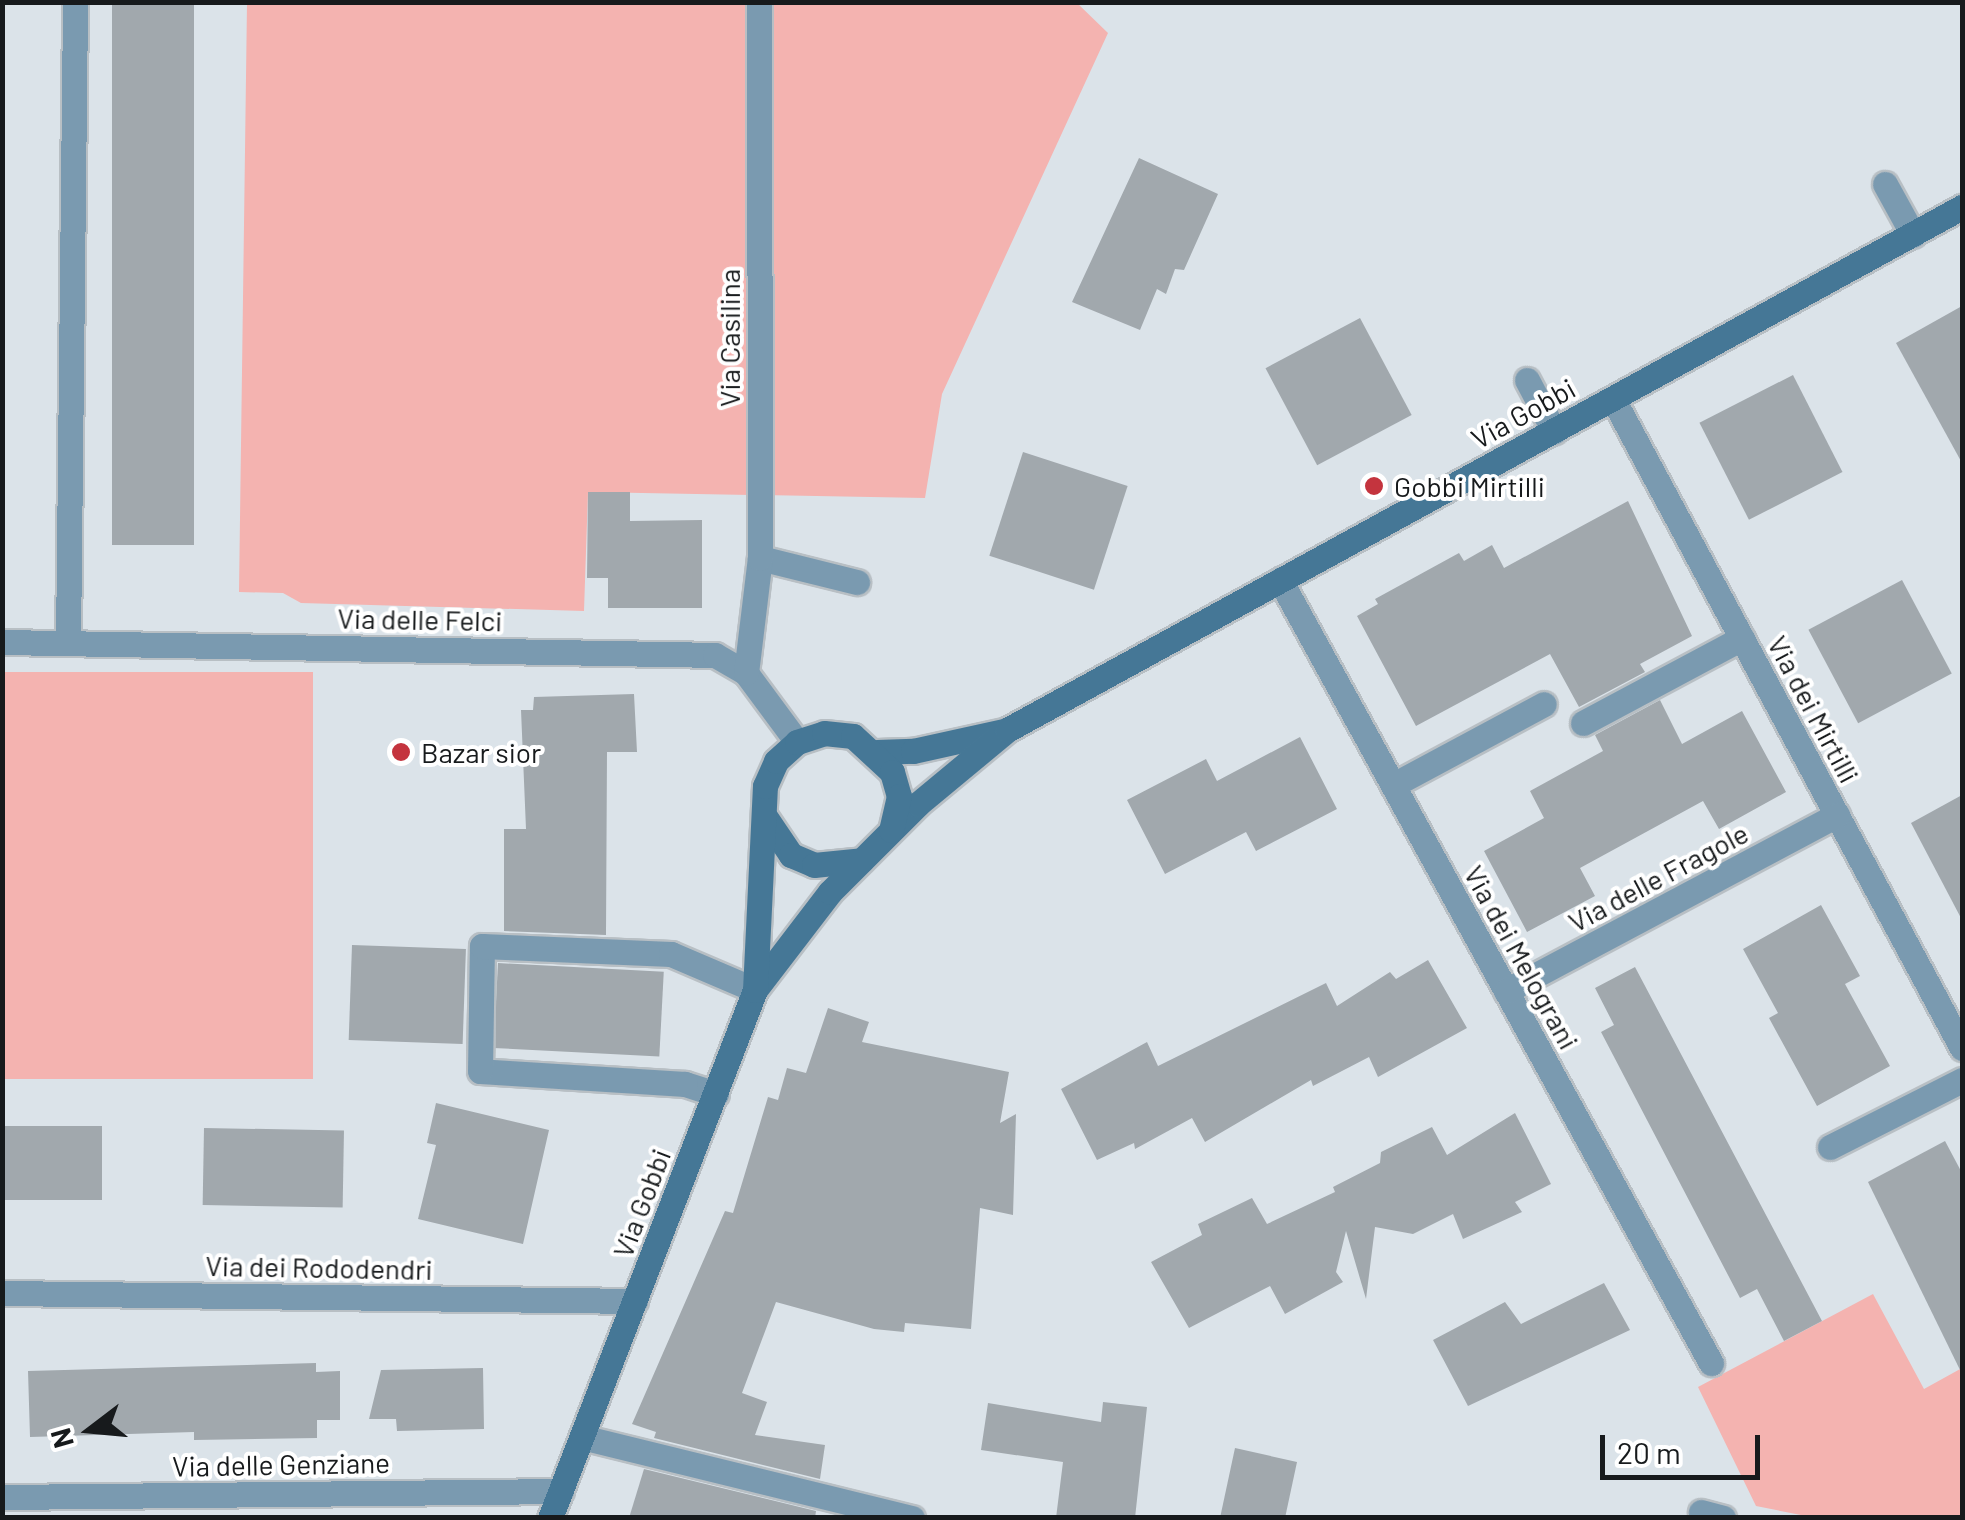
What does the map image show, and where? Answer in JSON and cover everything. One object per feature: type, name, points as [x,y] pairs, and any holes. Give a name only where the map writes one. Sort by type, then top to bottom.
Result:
[{"type":"street","points":[[68,643],[75,2]]},
{"type":"street","name":"Via Casilina","points":[[746,673],[760,558],[759,2]]},
{"type":"street","points":[[1885,184],[1912,234]]},
{"type":"street","name":"Via Gobbi","points":[[755,990],[862,860],[1008,730],[1962,207]]},
{"type":"street","points":[[1527,380],[1554,430]]},
{"type":"street","name":"Via dei Mirtilli","points":[[1613,399],[1962,1048]]},
{"type":"street","points":[[760,558],[856,582]]},
{"type":"street","name":"Via dei Melograni","points":[[1280,580],[1711,1363]]},
{"type":"street","points":[[1583,723],[1742,638]]},
{"type":"street","name":"Via delle Felci","points":[[2,642],[694,653],[715,656],[746,673]]},
{"type":"street","points":[[746,673],[797,742]]},
{"type":"street","points":[[1394,785],[1544,704]]},
{"type":"street","name":"Via Gobbi","points":[[550,1518],[755,990],[764,814],[770,773],[797,742],[824,733],[852,736],[878,752],[914,751],[1008,730]]},
{"type":"street","points":[[878,752],[898,796],[883,843]]},
{"type":"street","points":[[764,814],[791,855],[838,868],[862,860]]},
{"type":"street","name":"Via delle Fragole","points":[[1506,991],[1837,815]]},
{"type":"street","points":[[716,1094],[685,1084],[480,1071],[482,946],[671,954],[755,990]]},
{"type":"street","points":[[1830,1147],[1962,1080]]},
{"type":"street","name":"Via dei Rododendri","points":[[2,1292],[635,1301]]},
{"type":"street","points":[[582,1438],[912,1518]]},
{"type":"street","name":"Via delle Genziane","points":[[2,1497],[561,1491]]},
{"type":"shaded area","points":[[1076,2],[1108,33],[942,394],[925,498],[588,492],[584,611],[301,603],[283,593],[239,592],[247,3]]},
{"type":"shaded area","points":[[3,672],[313,672],[313,1079],[3,1079]]},
{"type":"shaded area","points":[[1873,1294],[1924,1389],[1962,1368],[1962,1517],[1811,1517],[1756,1506],[1698,1387]]},
{"type":"building","points":[[112,2],[194,2],[194,545],[112,545]]},
{"type":"building","points":[[1139,158],[1218,194],[1184,270],[1175,269],[1166,294],[1157,289],[1140,330],[1072,302]]},
{"type":"building","points":[[1962,306],[1962,463],[1896,343]]},
{"type":"building","points":[[1360,318],[1412,415],[1317,465],[1266,368]]},
{"type":"building","points":[[1793,375],[1842,472],[1749,520],[1699,423]]},
{"type":"building","points":[[1023,452],[1128,486],[1094,590],[989,556]]},
{"type":"building","points":[[588,492],[630,492],[630,521],[702,520],[702,608],[608,608],[608,578],[587,578]]},
{"type":"building","points":[[1628,501],[1692,636],[1640,664],[1645,672],[1579,707],[1550,654],[1416,726],[1357,616],[1378,604],[1375,599],[1459,553],[1464,561],[1492,545],[1504,568]]},
{"type":"building","points":[[1902,580],[1952,674],[1858,723],[1808,630]]},
{"type":"building","points":[[634,694],[637,752],[607,752],[606,935],[504,931],[504,829],[526,829],[521,710],[533,710],[534,697]]},
{"type":"building","points":[[1660,700],[1682,744],[1742,711],[1786,792],[1719,829],[1703,801],[1580,868],[1595,896],[1527,932],[1484,851],[1544,818],[1530,791],[1603,751],[1595,735]]},
{"type":"building","points":[[1300,737],[1337,809],[1256,851],[1246,832],[1165,874],[1127,800],[1206,759],[1217,781]]},
{"type":"building","points":[[1962,795],[1962,920],[1911,823]]},
{"type":"building","points":[[1821,905],[1860,976],[1845,984],[1890,1066],[1817,1106],[1769,1018],[1778,1013],[1743,949]]},
{"type":"building","points":[[352,945],[466,949],[463,1044],[349,1040]]},
{"type":"building","points":[[1428,960],[1467,1028],[1378,1077],[1369,1057],[1313,1086],[1311,1080],[1205,1142],[1192,1118],[1135,1149],[1134,1143],[1097,1160],[1061,1089],[1147,1042],[1158,1066],[1326,983],[1337,1006],[1390,972],[1396,979]]},
{"type":"building","points":[[498,963],[664,972],[659,1057],[494,1048]]},
{"type":"building","points":[[1635,967],[1822,1321],[1784,1341],[1757,1289],[1740,1298],[1601,1032],[1614,1025],[1595,988]]},
{"type":"building","points":[[828,1008],[869,1022],[862,1042],[1009,1072],[1000,1123],[1016,1114],[1013,1215],[980,1208],[971,1329],[905,1323],[904,1332],[874,1329],[776,1302],[742,1393],[767,1402],[755,1435],[825,1445],[820,1479],[654,1438],[656,1432],[632,1424],[725,1211],[733,1213],[768,1097],[778,1100],[787,1068],[806,1073]]},
{"type":"building","points":[[436,1103],[549,1130],[523,1244],[418,1219],[436,1145],[427,1143]]},
{"type":"building","points":[[1515,1113],[1551,1184],[1515,1202],[1522,1212],[1463,1239],[1453,1214],[1413,1234],[1375,1227],[1366,1299],[1346,1231],[1336,1272],[1343,1282],[1285,1314],[1270,1286],[1189,1328],[1151,1262],[1202,1235],[1198,1224],[1252,1198],[1267,1224],[1335,1192],[1333,1187],[1380,1163],[1381,1152],[1432,1127],[1447,1155]]},
{"type":"building","points":[[3,1126],[102,1126],[102,1200],[3,1200]]},
{"type":"building","points":[[204,1128],[344,1130],[343,1207],[203,1205]]},
{"type":"building","points":[[1945,1141],[1962,1173],[1962,1374],[1868,1182]]},
{"type":"building","points":[[1604,1283],[1630,1330],[1468,1406],[1433,1340],[1505,1302],[1521,1324]]},
{"type":"building","points":[[316,1363],[316,1372],[340,1371],[340,1420],[317,1420],[317,1438],[194,1440],[194,1432],[30,1437],[28,1371]]},
{"type":"building","points":[[483,1368],[484,1429],[397,1431],[396,1419],[369,1419],[381,1370]]},
{"type":"building","points":[[1103,1402],[1147,1407],[1135,1518],[1056,1518],[1063,1462],[981,1450],[988,1403],[1101,1422]]},
{"type":"building","points":[[1235,1448],[1297,1462],[1285,1518],[1220,1518]]},
{"type":"building","points":[[644,1469],[816,1511],[815,1518],[629,1518]]},
{"type":"place","name":"Gobbi Mirtilli","points":[[1374,486]]},
{"type":"place","name":"Bazar sior","points":[[401,752]]}]
